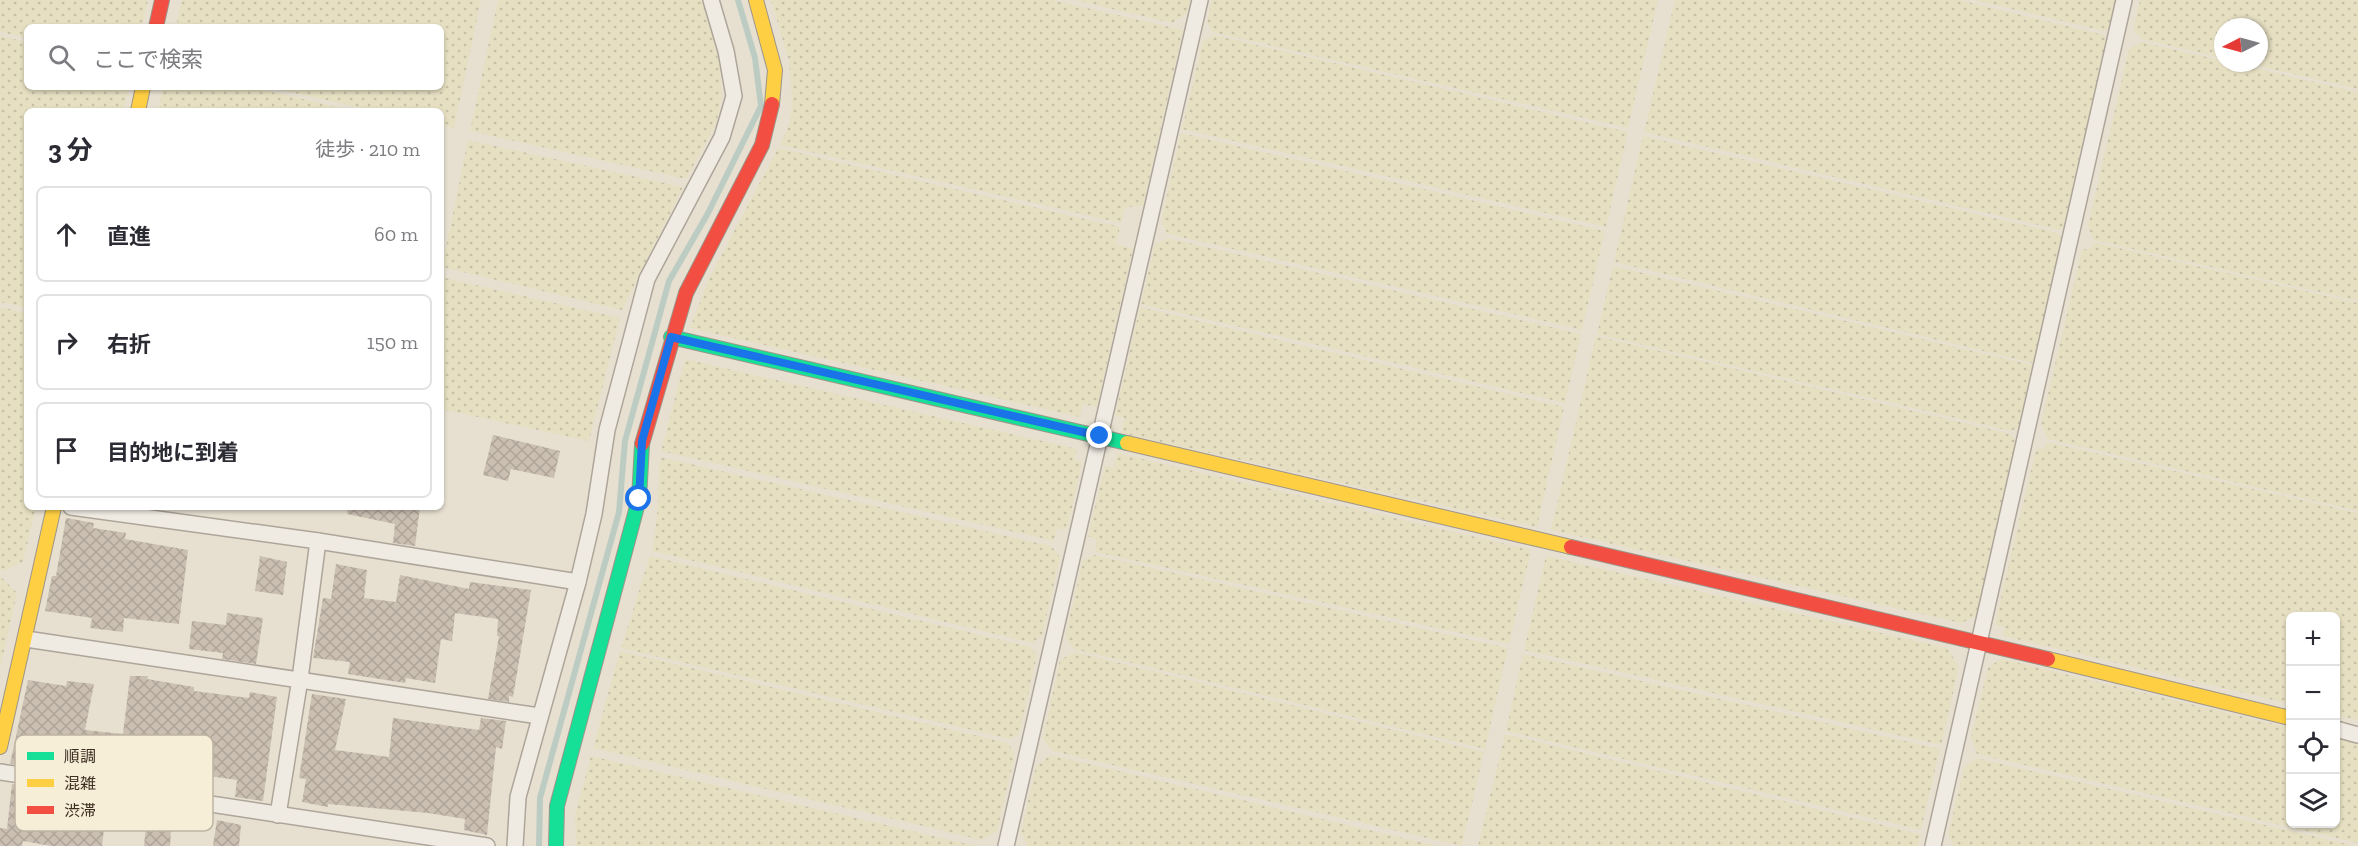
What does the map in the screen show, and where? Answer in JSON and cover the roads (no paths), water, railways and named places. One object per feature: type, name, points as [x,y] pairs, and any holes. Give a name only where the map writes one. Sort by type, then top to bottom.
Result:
[{"type":"street","points":[[157,24],[162,0]]},
{"type":"street","points":[[515,846],[518,797],[578,582],[594,514],[607,429],[646,279],[722,137],[734,96],[726,51],[711,0]]},
{"type":"street","points":[[555,846],[557,806],[626,554],[639,499],[642,441],[671,337],[686,293],[762,145],[772,108],[775,70],[756,0]]},
{"type":"street","points":[[1006,846],[1200,0]]},
{"type":"street","points":[[1933,846],[2124,0]]},
{"type":"street","points":[[139,108],[142,90]]},
{"type":"street","points":[[671,337],[1979,642],[2286,717]]},
{"type":"street","points":[[0,747],[53,510]]},
{"type":"street","points":[[93,510],[318,541],[578,582]]},
{"type":"street","points":[[278,815],[300,679],[318,541]]},
{"type":"street","points":[[26,639],[539,716]]},
{"type":"street","points":[[2340,730],[2358,735]]},
{"type":"street","points":[[0,772],[15,774]]},
{"type":"street","points":[[213,805],[487,846]]},
{"type":"waterway","points":[[539,846],[540,798],[619,512],[625,441],[669,281],[707,215],[761,106],[755,58],[738,0]]}]
